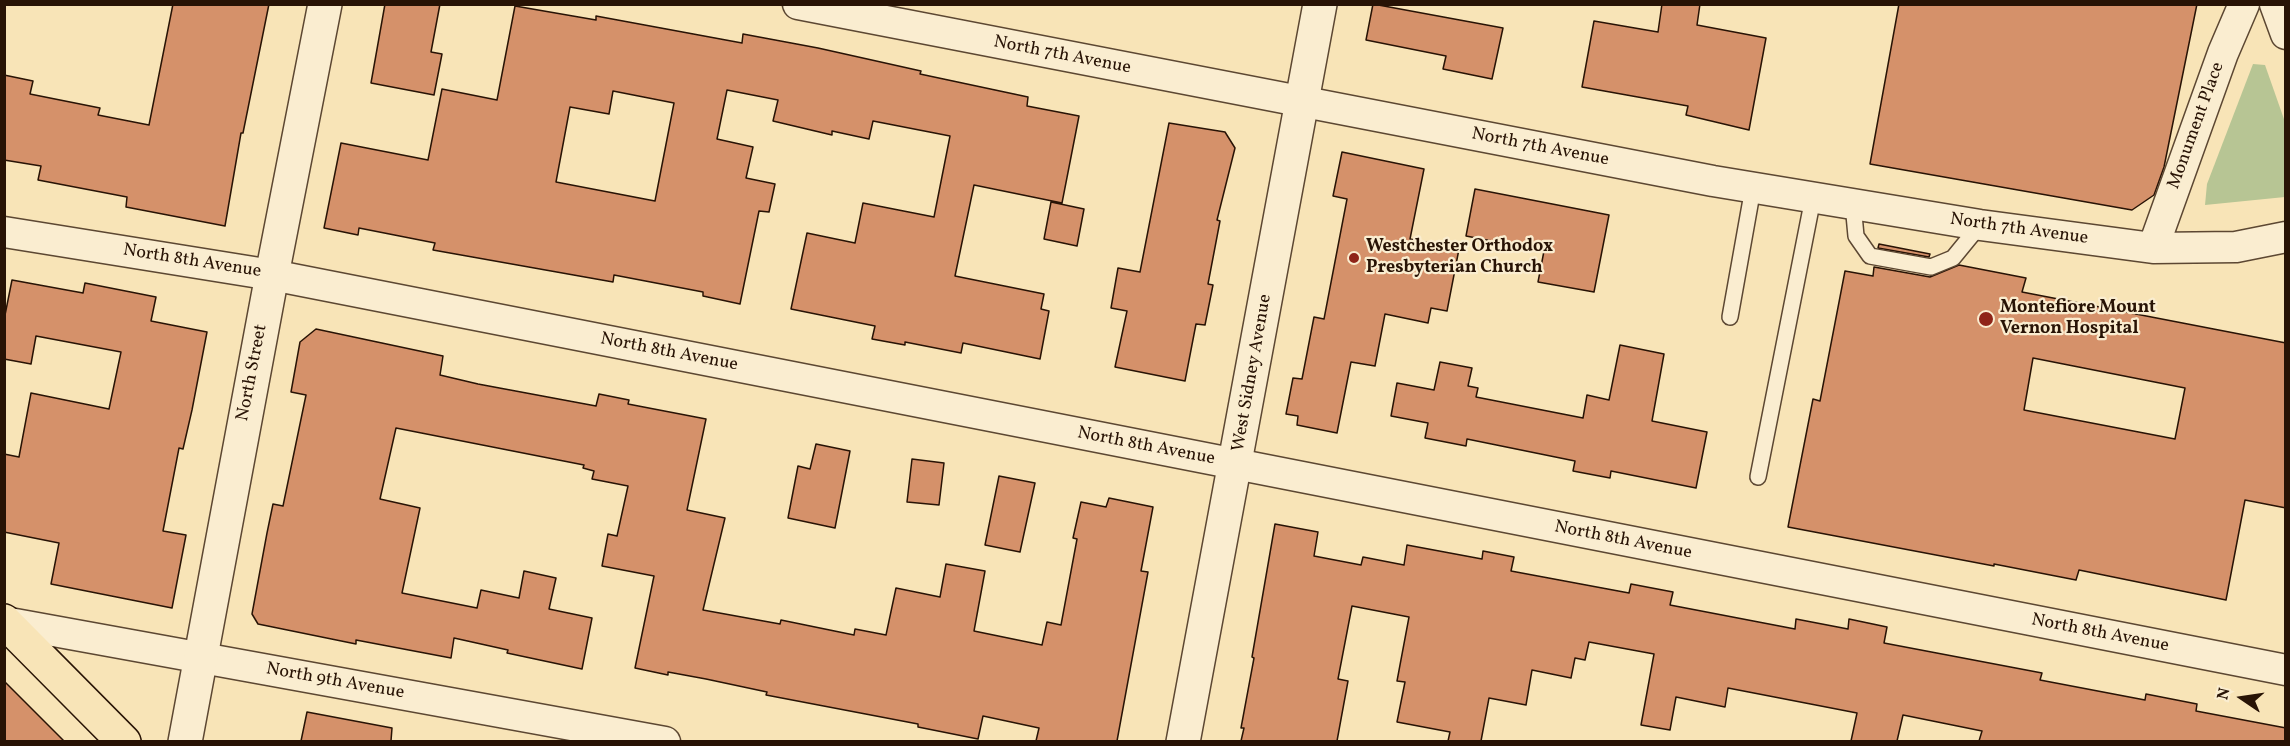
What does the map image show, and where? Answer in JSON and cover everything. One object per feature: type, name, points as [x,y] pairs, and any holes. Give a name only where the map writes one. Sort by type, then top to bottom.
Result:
[{"type":"main road","points":[[5,622],[124,741]]},
{"type":"street","name":"North Street","points":[[185,741],[325,4]]},
{"type":"street","name":"North 7th Avenue","points":[[798,4],[1753,188],[1980,225],[2153,248],[2236,247],[2286,237]]},
{"type":"street","name":"West Sidney Avenue","points":[[1184,741],[1320,4]]},
{"type":"street","name":"Monument Place","points":[[2153,248],[2223,53],[2244,4]]},
{"type":"street","points":[[2275,4],[2286,34]]},
{"type":"street","name":"North 8th Avenue","points":[[4,232],[272,275],[2286,670]]},
{"type":"street","name":"North 9th Avenue","points":[[5,622],[664,741]]},
{"type":"lane","points":[[1730,317],[1753,188]]},
{"type":"lane","points":[[1758,477],[1813,198]]},
{"type":"lane","points":[[1853,204],[1856,236],[1870,256],[1931,267],[1953,258],[1980,225]]},
{"type":"green space","points":[[2253,64],[2265,65],[2285,122],[2285,197],[2205,205],[2207,184]]},
{"type":"building","points":[[173,4],[269,4],[243,133],[241,133],[225,226],[126,207],[127,197],[38,180],[41,166],[4,160],[4,75],[33,81],[30,94],[100,108],[98,115],[149,125]]},
{"type":"building","points":[[385,4],[440,4],[431,52],[442,54],[434,95],[371,83]]},
{"type":"building","points":[[1373,4],[1503,28],[1492,79],[1443,69],[1446,56],[1366,40]]},
{"type":"building","points":[[1662,4],[1700,4],[1697,25],[1766,38],[1749,130],[1686,115],[1688,106],[1582,87],[1594,21],[1658,32]]},
{"type":"building","points":[[1899,4],[2197,4],[2164,167],[2154,195],[2132,210],[1870,164]]},
{"type":"building","points":[[515,6],[596,20],[596,16],[742,43],[743,34],[818,48],[921,71],[920,74],[1028,97],[1027,106],[1079,116],[1062,203],[974,185],[955,276],[1044,294],[1041,309],[1049,311],[1040,359],[963,343],[961,353],[905,342],[905,345],[872,339],[875,326],[791,309],[807,233],[855,243],[863,203],[934,217],[950,136],[873,121],[869,139],[832,131],[832,135],[773,121],[778,100],[727,90],[717,139],[753,147],[746,178],[775,184],[769,212],[759,211],[740,304],[703,296],[703,292],[614,275],[613,282],[433,250],[435,243],[359,228],[358,235],[324,228],[341,143],[428,160],[442,89],[497,100]],"holes":[[[613,91],[674,103],[655,201],[556,182],[570,107],[609,114]]]},
{"type":"building","points":[[1169,123],[1225,132],[1235,148],[1217,220],[1220,221],[1208,284],[1213,285],[1205,325],[1196,324],[1185,381],[1115,367],[1127,311],[1111,308],[1118,268],[1140,272]]},
{"type":"building","points":[[1342,152],[1424,169],[1410,239],[1459,249],[1447,311],[1431,308],[1428,323],[1385,314],[1375,366],[1351,362],[1337,433],[1297,425],[1298,416],[1286,414],[1293,378],[1302,379],[1314,317],[1324,319],[1347,199],[1333,196]]},
{"type":"building","points":[[1475,189],[1609,215],[1594,292],[1538,282],[1544,251],[1466,236]]},
{"type":"building","points":[[1051,202],[1084,209],[1077,246],[1044,239]]},
{"type":"building","points":[[1879,244],[1930,254],[1929,257],[1878,248]]},
{"type":"building","points":[[1959,265],[2026,278],[2022,292],[2286,343],[2286,508],[2245,500],[2226,600],[2079,570],[2076,580],[1788,527],[1813,399],[1820,401],[1845,271],[1873,276],[1874,267],[1930,277]],"holes":[[[2033,358],[2185,388],[2175,439],[2024,410]]]},
{"type":"building","points":[[12,280],[83,293],[85,283],[156,297],[151,321],[207,332],[183,449],[179,448],[163,531],[186,535],[172,608],[51,584],[59,543],[4,532],[4,454],[19,457],[31,393],[109,409],[121,352],[36,336],[31,364],[4,359],[4,320]]},
{"type":"building","points":[[316,329],[443,356],[440,375],[478,384],[596,406],[599,394],[629,400],[628,404],[706,419],[687,510],[725,518],[703,610],[780,624],[781,620],[854,635],[855,629],[886,635],[896,588],[940,597],[946,564],[985,571],[974,631],[1042,645],[1047,622],[1061,625],[1077,539],[1073,538],[1081,502],[1106,507],[1109,498],[1153,507],[1141,571],[1148,572],[1117,741],[1036,741],[1039,728],[983,716],[978,739],[918,727],[918,724],[766,695],[767,692],[706,679],[668,672],[668,675],[635,668],[654,576],[602,566],[608,534],[617,536],[628,486],[592,479],[594,471],[583,468],[584,465],[396,428],[380,499],[420,508],[402,593],[477,608],[481,590],[519,598],[524,571],[556,578],[549,609],[592,618],[582,669],[507,653],[508,650],[454,638],[451,658],[356,640],[356,644],[258,624],[252,614],[273,504],[283,506],[306,395],[291,392],[300,342]]},
{"type":"building","points":[[1620,345],[1664,354],[1652,421],[1707,432],[1696,488],[1611,471],[1610,478],[1573,471],[1575,461],[1467,439],[1466,446],[1425,438],[1428,423],[1391,416],[1397,383],[1434,390],[1440,362],[1472,368],[1468,386],[1478,388],[1476,397],[1583,418],[1587,395],[1609,400]]},
{"type":"building","points":[[816,444],[850,451],[835,528],[788,518],[798,466],[810,469]]},
{"type":"building","points":[[912,459],[944,463],[939,505],[907,502]]},
{"type":"building","points":[[999,476],[1035,483],[1020,552],[985,545]]},
{"type":"building","points":[[1275,524],[1318,532],[1314,556],[1361,565],[1363,557],[1404,565],[1407,545],[1482,559],[1483,551],[1514,557],[1511,571],[1629,593],[1631,584],[1673,592],[1670,605],[1795,629],[1796,619],[1848,629],[1849,619],[1887,627],[1884,643],[2042,673],[2040,680],[2145,700],[2146,694],[2197,704],[2196,711],[2286,728],[2286,741],[1979,741],[1982,731],[1903,715],[1897,741],[1851,741],[1857,713],[1728,688],[1725,707],[1676,697],[1670,730],[1641,725],[1654,654],[1589,642],[1585,660],[1575,658],[1571,678],[1532,670],[1526,705],[1489,698],[1481,741],[1448,741],[1450,732],[1397,722],[1405,682],[1397,681],[1409,617],[1352,606],[1338,679],[1348,681],[1337,741],[1241,741],[1244,728],[1241,728],[1254,658],[1252,657]]},
{"type":"building","points":[[4,681],[64,741],[4,741]]},
{"type":"building","points":[[307,712],[392,728],[391,741],[301,741]]},
{"type":"place","name":"Westchester Orthodox Presbyterian Church","points":[[1354,258]]},
{"type":"place","name":"Montefiore Mount Vernon Hospital","points":[[1986,319]]}]
